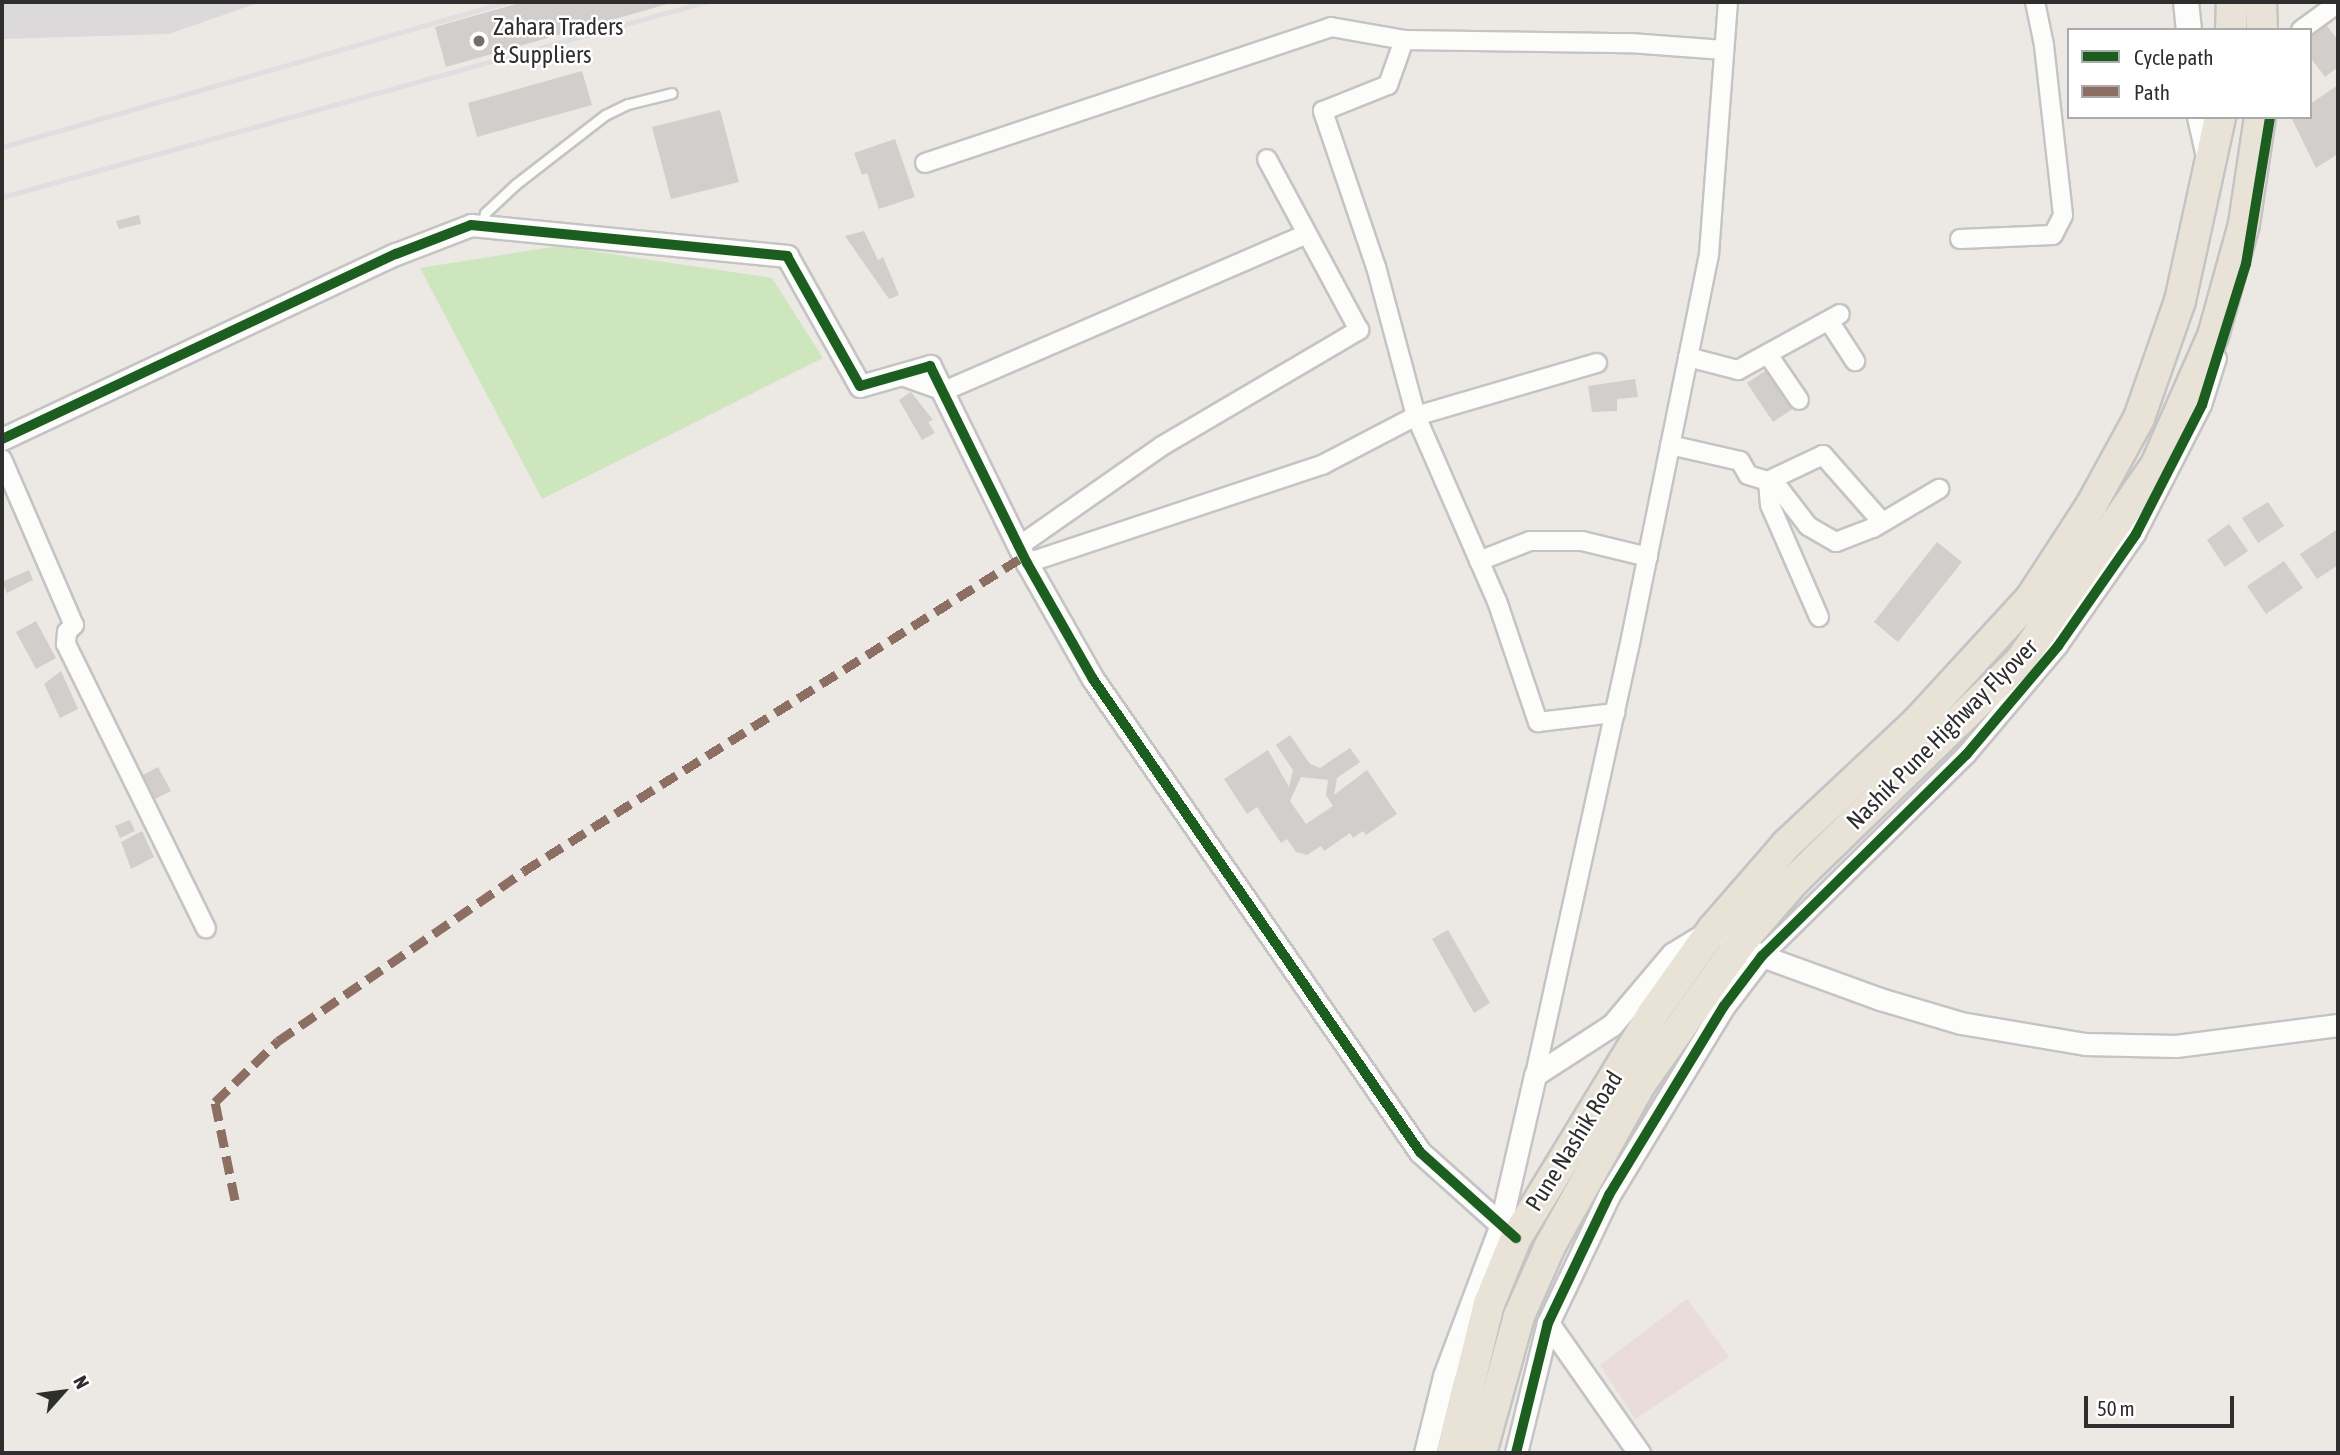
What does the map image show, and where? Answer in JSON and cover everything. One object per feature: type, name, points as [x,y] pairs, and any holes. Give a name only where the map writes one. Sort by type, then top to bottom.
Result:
[{"type":"highway","points":[[2231,28],[2232,2]]},
{"type":"highway","points":[[2261,2],[2262,28]]},
{"type":"highway","name":"Nashik Pune Highway Flyover","points":[[1713,929],[1787,844],[1916,723],[2031,598],[2092,504],[2139,418],[2180,301],[2220,119]]},
{"type":"highway","name":"Nashik Pune Highway Flyover","points":[[1751,949],[1795,880],[2021,660],[2155,466],[2213,336],[2244,224],[2260,119]]},
{"type":"highway","name":"Pune Nashik Road","points":[[1452,1453],[1508,1232],[1652,1015],[1713,929]]},
{"type":"highway","name":"Pune Nashik Road","points":[[1481,1453],[1519,1316],[1550,1246],[1641,1083],[1751,949]]},
{"type":"main road","points":[[2186,2],[2189,28]]},
{"type":"main road","points":[[2200,119],[2210,162]]},
{"type":"street","points":[[1425,1453],[1444,1376],[1508,1232],[1535,1075],[1615,713],[1709,254],[1728,2]]},
{"type":"street","points":[[1960,239],[2053,236],[2063,215],[2044,46],[2035,2]]},
{"type":"street","points":[[2275,2],[2277,28]]},
{"type":"street","points":[[2304,28],[2338,3]]},
{"type":"street","points":[[925,163],[1331,27],[1404,40],[1630,43],[1724,50]]},
{"type":"street","points":[[1404,40],[1388,85],[1324,111],[1376,267],[1416,416],[1479,561],[1538,722],[1615,713]]},
{"type":"street","points":[[1516,1453],[1548,1323],[1609,1195],[1724,1006],[1751,949],[1966,755],[2058,646],[2136,534],[2202,405],[2246,264],[2270,119]]},
{"type":"street","points":[[1023,555],[1162,446],[1359,330],[1267,159]]},
{"type":"street","points":[[2,439],[396,254],[471,225],[787,256],[860,386],[930,366],[1023,555],[1093,679],[1420,1152],[1508,1232]]},
{"type":"street","points":[[942,390],[1307,234]]},
{"type":"street","points":[[1688,357],[1738,370],[1769,356],[1834,318],[1855,361]]},
{"type":"street","points":[[1769,356],[1800,400]]},
{"type":"street","points":[[1023,555],[1322,465],[1416,416],[1597,363]]},
{"type":"street","points":[[1670,445],[1732,458],[1748,475],[1768,481],[1808,526],[1831,540],[1843,542],[1938,489]]},
{"type":"street","points":[[1768,481],[1823,455],[1882,522]]},
{"type":"street","points":[[2,459],[74,625],[67,632],[66,644],[206,928]]},
{"type":"street","points":[[1768,481],[1770,505],[1819,617]]},
{"type":"street","points":[[1479,561],[1530,541],[1582,541],[1648,556]]},
{"type":"street","points":[[1535,1075],[1612,1025],[1672,954],[1713,929],[1751,949],[1961,1023],[2084,1044],[2176,1046],[2338,1025]]},
{"type":"street","points":[[1548,1323],[1639,1453]]},
{"type":"lane","points":[[482,226],[485,213],[516,184],[605,115],[628,104],[672,93]]},
{"type":"shaded area","points":[[2,2],[260,2],[169,34],[2,39]]},
{"type":"shaded area","points":[[1687,1299],[1729,1357],[1635,1419],[1600,1365]]},
{"type":"green space","points":[[558,246],[772,278],[823,358],[542,499],[420,268]]},
{"type":"building","points":[[523,2],[671,3],[446,67],[435,27]]},
{"type":"building","points":[[2324,22],[2338,40],[2338,67],[2325,77],[2312,60],[2312,31]]},
{"type":"building","points":[[582,71],[592,105],[477,137],[468,103]]},
{"type":"building","points":[[2338,85],[2338,154],[2316,168],[2292,119],[2312,119],[2312,103]]},
{"type":"building","points":[[720,110],[739,182],[671,199],[652,127]]},
{"type":"building","points":[[895,139],[915,197],[879,209],[867,173],[862,175],[854,153]]},
{"type":"building","points":[[139,215],[141,224],[119,229],[116,221]]},
{"type":"building","points":[[864,231],[878,260],[883,257],[899,295],[889,299],[845,236]]},
{"type":"building","points":[[1771,367],[1797,406],[1773,422],[1747,383]]},
{"type":"building","points":[[1635,379],[1638,397],[1617,399],[1617,411],[1592,412],[1588,386]]},
{"type":"building","points":[[911,392],[933,420],[928,422],[935,433],[922,440],[899,400]]},
{"type":"building","points":[[2268,502],[2284,526],[2258,543],[2242,518]]},
{"type":"building","points":[[2229,524],[2248,551],[2225,567],[2207,540]]},
{"type":"building","points":[[2338,529],[2338,565],[2317,579],[2300,554]]},
{"type":"building","points":[[1937,542],[1962,562],[1898,642],[1874,622]]},
{"type":"building","points":[[2284,561],[2303,588],[2266,614],[2247,586]]},
{"type":"building","points":[[29,570],[33,580],[7,593],[2,582]]},
{"type":"building","points":[[36,621],[56,658],[36,669],[16,632]]},
{"type":"building","points":[[61,671],[78,709],[60,718],[44,684]]},
{"type":"building","points":[[1290,735],[1310,764],[1320,768],[1350,748],[1360,762],[1337,778],[1334,795],[1367,770],[1397,814],[1366,835],[1363,831],[1353,838],[1350,833],[1324,851],[1321,846],[1307,855],[1296,852],[1287,839],[1281,843],[1257,807],[1247,814],[1224,779],[1268,750],[1289,787],[1293,770],[1276,745]],"holes":[[[1301,777],[1328,780],[1326,795],[1333,806],[1306,824],[1290,801]]]},
{"type":"building","points":[[158,767],[171,791],[153,800],[141,776]]},
{"type":"building","points":[[130,820],[135,831],[120,838],[115,826]]},
{"type":"building","points":[[142,831],[154,857],[131,869],[121,842]]},
{"type":"building","points":[[1448,930],[1490,1003],[1474,1013],[1432,939]]},
{"type":"railway","points":[[2,147],[506,2]]},
{"type":"railway","points":[[2,197],[705,2]]},
{"type":"marked path","points":[[235,1200],[215,1102],[278,1041],[524,871],[1024,556]]},
{"type":"cycle path","points":[[1516,1453],[1548,1323],[1609,1195],[1724,1006],[1762,956],[1966,755],[2058,646],[2136,534],[2202,405],[2246,264],[2270,119]]},
{"type":"cycle path","points":[[2,439],[396,254],[471,225],[787,256],[860,386],[930,366],[1027,563],[1093,679],[1420,1152],[1516,1238]]},
{"type":"place","name":"Zahara Traders & Suppliers","points":[[479,41]]}]
